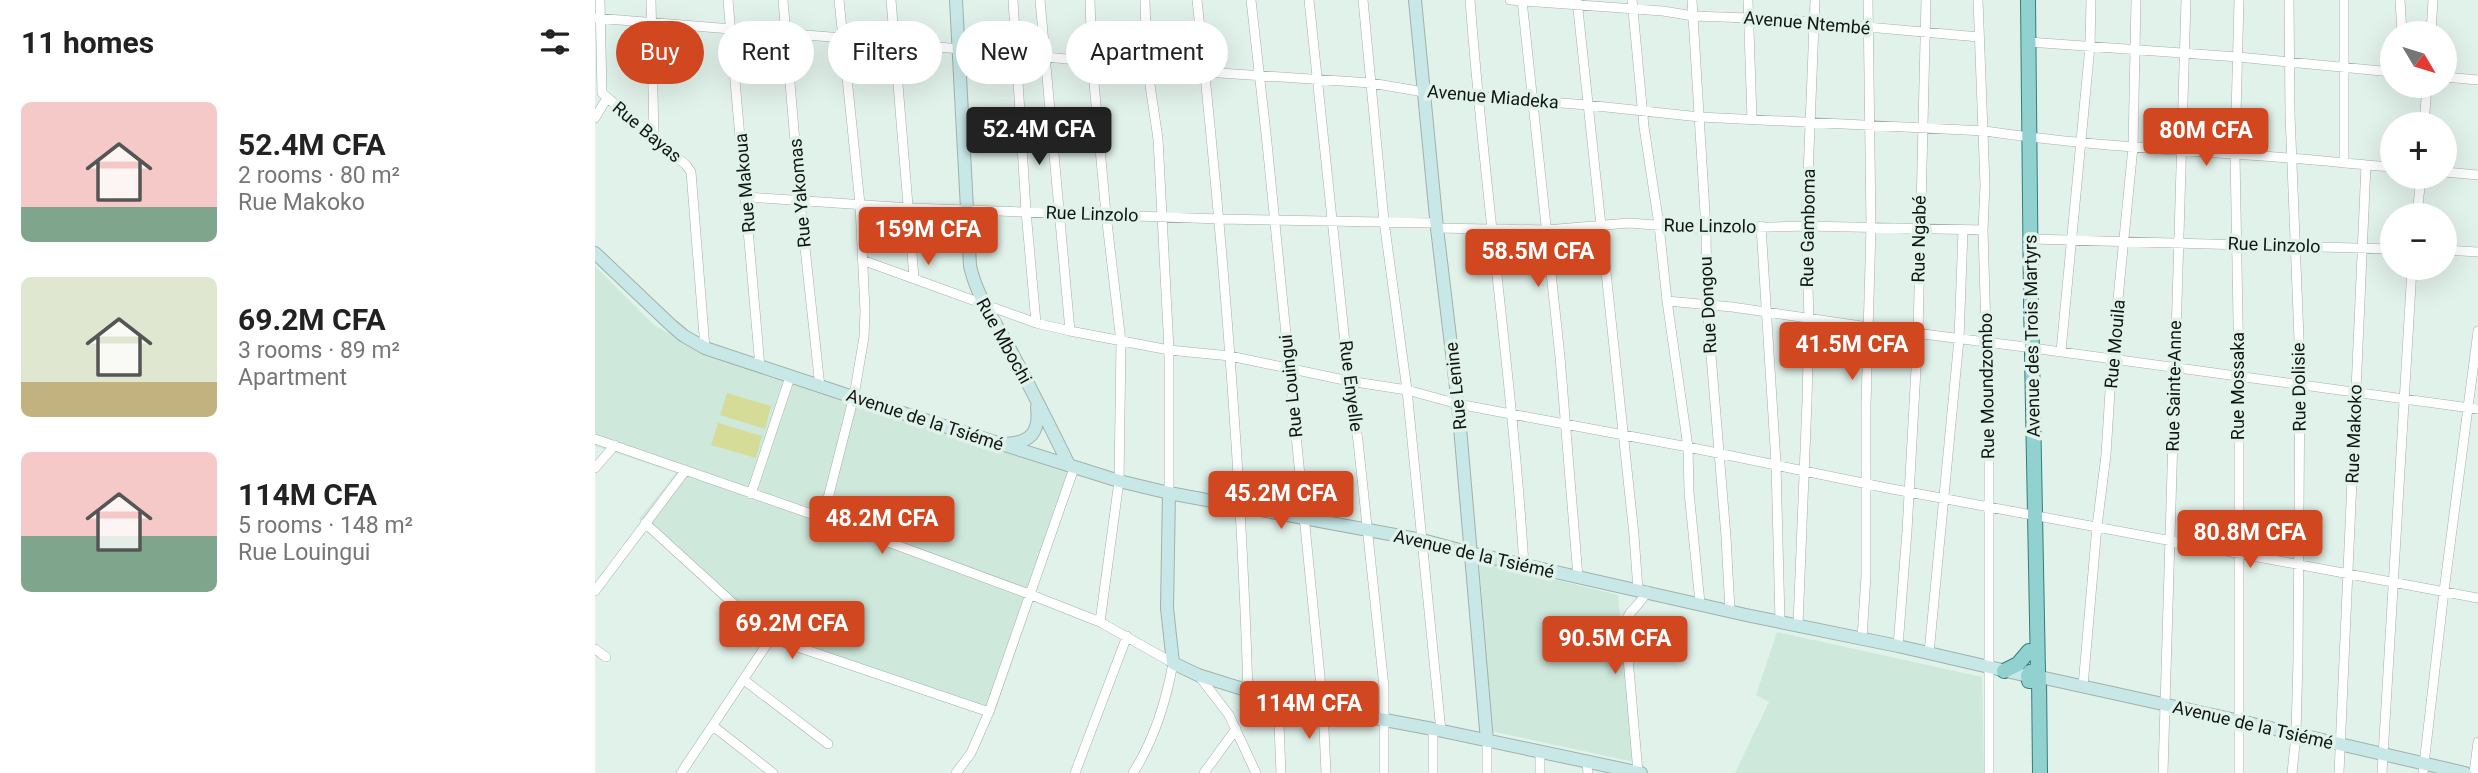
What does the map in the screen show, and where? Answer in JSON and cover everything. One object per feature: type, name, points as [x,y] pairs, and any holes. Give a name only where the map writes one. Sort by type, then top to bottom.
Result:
[{"type":"main road","name":"Rue Mbochi","points":[[956,0],[957,21]]},
{"type":"main road","name":"Rue Lenine","points":[[1415,0],[1458,404],[1487,741]]},
{"type":"main road","name":"Avenue des Trois Martyrs","points":[[2021,0],[2030,396],[2033,773]]},
{"type":"main road","name":"Avenue des Trois Martyrs","points":[[2028,0],[2025,137],[2030,239],[2029,347]]},
{"type":"main road","name":"Rue Mbochi","points":[[961,84],[970,266],[977,294],[984,302],[1072,466]]},
{"type":"main road","name":"Avenue de la Tsiémé","points":[[595,253],[672,326],[705,348],[1119,481],[1169,493],[1422,540],[1730,611],[2241,721],[2383,754],[2424,769],[2465,773]]},
{"type":"main road","points":[[1000,444],[1020,442],[1032,435],[1038,424],[1037,400]]},
{"type":"main road","points":[[1169,493],[1167,608],[1173,663],[1198,675],[1278,700],[1540,751],[1588,767],[1639,773]]},
{"type":"main road","name":"Avenue des Trois Martyrs","points":[[2031,514],[2029,651],[2034,677],[2040,773]]},
{"type":"main road","points":[[2004,671],[2018,664],[2029,651]]},
{"type":"street","name":"Rue Bayas","points":[[600,0],[600,89],[691,172],[705,348]]},
{"type":"street","points":[[651,0],[652,21]]},
{"type":"street","name":"Rue Makoua","points":[[728,0],[729,21]]},
{"type":"street","name":"Rue Yakomas","points":[[783,0],[785,21]]},
{"type":"street","points":[[839,0],[841,21]]},
{"type":"street","points":[[891,0],[893,21]]},
{"type":"street","points":[[1013,0],[1014,21]]},
{"type":"street","points":[[1040,0],[1041,21]]},
{"type":"street","points":[[1090,0],[1091,21]]},
{"type":"street","points":[[1146,0],[1146,21]]},
{"type":"street","points":[[1197,0],[1199,21]]},
{"type":"street","name":"Rue Louingui","points":[[1251,0],[1323,707],[1326,773]]},
{"type":"street","name":"Rue Enyelle","points":[[1309,0],[1384,687],[1384,773]]},
{"type":"street","points":[[1363,0],[1384,221],[1407,390],[1422,540],[1437,730],[1433,773]]},
{"type":"street","points":[[1470,0],[1477,96],[1493,228],[1524,565]]},
{"type":"street","name":"Avenue Ntembé","points":[[1510,0],[1633,5],[1693,16],[1749,18],[1979,37]]},
{"type":"street","points":[[1522,0],[1578,577]]},
{"type":"street","name":"Rue Dongou","points":[[1692,0],[1706,229],[1707,306],[1730,611]]},
{"type":"street","points":[[1748,0],[1752,119]]},
{"type":"street","name":"Rue Gamboma","points":[[1798,625],[1809,318],[1805,226],[1815,0]]},
{"type":"street","points":[[1863,638],[1871,228],[1868,0]]},
{"type":"street","name":"Rue Ngabé","points":[[1898,646],[1918,333],[1926,0]]},
{"type":"street","name":"Rue Moundzombo","points":[[1978,0],[1985,131],[1983,230],[1989,506],[1989,773]]},
{"type":"street","points":[[2061,351],[2090,46],[2091,0]]},
{"type":"street","name":"Rue Mouila","points":[[2083,686],[2133,147],[2136,0]]},
{"type":"street","name":"Rue Sainte-Anne","points":[[2163,773],[2186,0]]},
{"type":"street","name":"Rue Mossaka","points":[[2239,0],[2235,154],[2239,375],[2239,773]]},
{"type":"street","name":"Rue Dolisie","points":[[2289,0],[2299,383],[2296,735],[2292,773]]},
{"type":"street","points":[[2344,0],[2344,162]]},
{"type":"street","points":[[2400,0],[2401,21]]},
{"type":"street","points":[[2432,21],[2433,0]]},
{"type":"street","points":[[1578,2],[1587,105],[1642,590],[1641,603],[1629,613],[1626,624],[1639,773]]},
{"type":"street","points":[[1633,5],[1652,188],[1688,447],[1689,492],[1700,603]]},
{"type":"street","name":"Avenue Miadeka","points":[[598,18],[638,21]]},
{"type":"street","points":[[2029,43],[2238,57],[2380,71]]},
{"type":"street","name":"Avenue Miadeka","points":[[1228,73],[1371,83],[1424,92],[1700,117],[1985,131],[2180,152],[2380,166]]},
{"type":"street","points":[[2457,78],[2478,79]]},
{"type":"street","points":[[654,84],[655,137]]},
{"type":"street","name":"Rue Makoua","points":[[736,84],[760,366]]},
{"type":"street","name":"Rue Yakomas","points":[[790,84],[820,387]]},
{"type":"street","points":[[823,518],[854,396],[864,337],[860,204],[848,84]]},
{"type":"street","points":[[899,84],[914,278]]},
{"type":"street","points":[[1017,84],[1036,323]]},
{"type":"street","points":[[1046,84],[1070,331]]},
{"type":"street","points":[[1094,84],[1121,342],[1119,481],[1100,622]]},
{"type":"street","points":[[1150,84],[1158,139],[1169,350],[1169,493]]},
{"type":"street","points":[[1206,84],[1230,356],[1248,692]]},
{"type":"street","points":[[595,118],[607,98]]},
{"type":"street","name":"Rue Makoko","points":[[2339,773],[2366,165]]},
{"type":"street","points":[[2457,173],[2478,175]]},
{"type":"street","name":"Rue Linzolo","points":[[747,197],[910,208],[1220,219],[1384,221],[1546,230],[1629,223],[1706,229],[1805,226],[1983,230]]},
{"type":"street","points":[[1761,226],[1776,463],[1780,621]]},
{"type":"street","points":[[1929,653],[1959,339],[1963,230]]},
{"type":"street","name":"Rue Linzolo","points":[[2030,239],[2380,249]]},
{"type":"street","points":[[2457,251],[2478,252]]},
{"type":"street","points":[[862,260],[1036,323],[1121,342],[1230,356],[1719,455],[1776,463],[1908,491],[2478,598]]},
{"type":"street","points":[[2382,773],[2411,280]]},
{"type":"street","points":[[1667,301],[2174,366],[2473,409]]},
{"type":"street","points":[[2424,769],[2444,591],[2473,409],[2478,331]]},
{"type":"street","points":[[751,494],[790,377]]},
{"type":"street","points":[[595,439],[823,518],[1029,594],[1100,622],[1173,663],[1164,705],[1133,773]]},
{"type":"street","points":[[595,468],[615,446]]},
{"type":"street","points":[[956,773],[971,753],[989,712],[1072,466]]},
{"type":"street","points":[[595,591],[685,471]]},
{"type":"street","points":[[645,523],[771,638],[989,712]]},
{"type":"street","points":[[1075,773],[1126,636]]},
{"type":"street","points":[[682,772],[771,638]]},
{"type":"street","points":[[595,649],[606,657]]},
{"type":"street","points":[[1198,675],[1229,715],[1256,773]]},
{"type":"street","points":[[744,680],[828,744]]},
{"type":"street","points":[[1278,700],[1281,773]]},
{"type":"street","points":[[713,726],[773,773]]},
{"type":"street","points":[[1204,773],[1236,729]]},
{"type":"street","name":"Rue Lenine","points":[[1487,741],[1487,773]]},
{"type":"street","points":[[2474,773],[2478,742]]},
{"type":"street","points":[[1540,751],[1540,773]]},
{"type":"shaded area","points":[[595,266],[654,325],[705,355],[1077,473],[994,715],[772,644],[639,519],[676,473],[595,446]]},
{"type":"shaded area","points":[[1479,561],[1618,595],[1634,762],[1491,731]]},
{"type":"shaded area","points":[[1777,632],[1982,677],[1984,773],[1735,773],[1769,702],[1756,695]]},
{"type":"green space","points":[[727,393],[771,406],[765,429],[720,415]]},
{"type":"green space","points":[[718,423],[762,436],[756,458],[711,445]]}]
